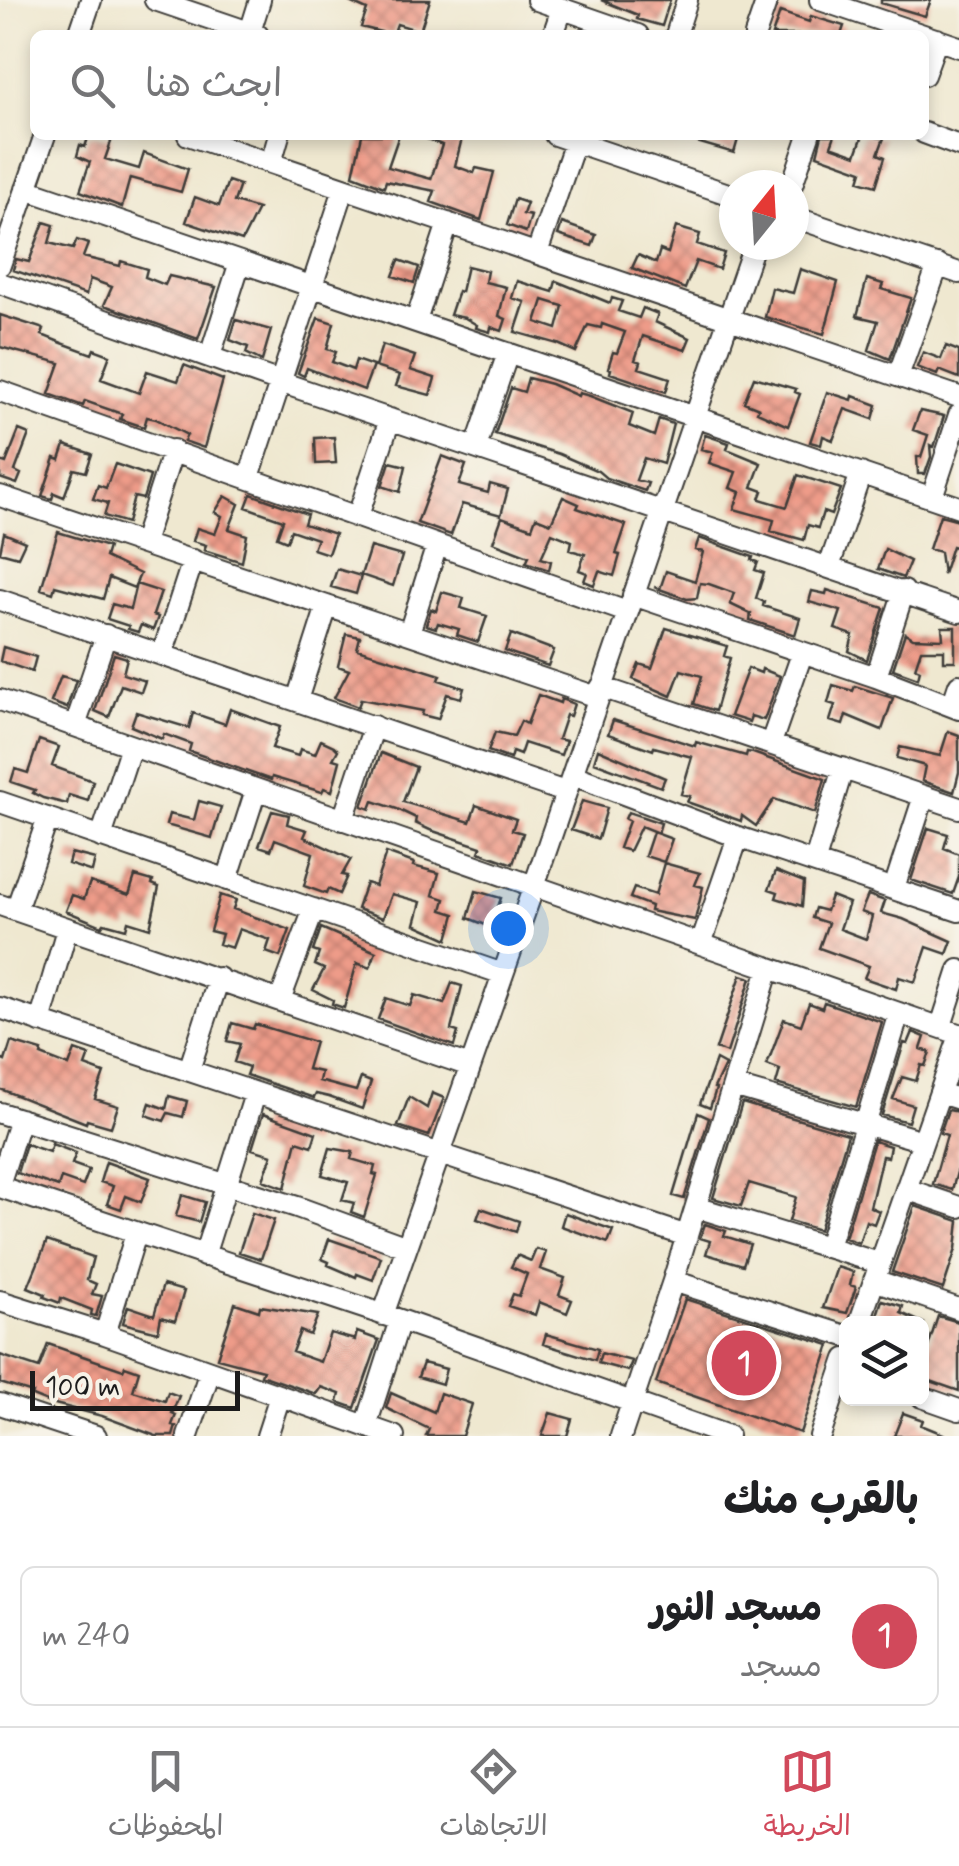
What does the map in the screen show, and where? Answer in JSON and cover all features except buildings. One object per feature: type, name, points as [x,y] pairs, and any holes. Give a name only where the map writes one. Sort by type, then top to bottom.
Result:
[{"type":"street","points":[[81,30],[91,0]]},
{"type":"street","points":[[155,0],[242,30]]},
{"type":"street","points":[[255,30],[260,0]]},
{"type":"street","points":[[537,0],[623,30]]},
{"type":"street","points":[[678,30],[688,0]]},
{"type":"street","points":[[757,30],[767,0]]},
{"type":"street","points":[[820,0],[852,5],[914,30]]},
{"type":"street","points":[[555,30],[562,9]]},
{"type":"street","points":[[929,36],[959,47]]},
{"type":"street","points":[[929,61],[937,39]]},
{"type":"street","points":[[929,135],[959,146]]},
{"type":"street","points":[[0,266],[43,140]]},
{"type":"street","points":[[203,140],[959,397]]},
{"type":"street","points":[[270,163],[277,140]]},
{"type":"street","points":[[537,253],[565,140]]},
{"type":"street","points":[[571,140],[719,191]]},
{"type":"street","points":[[797,170],[807,140]]},
{"type":"street","points":[[249,477],[344,188]]},
{"type":"street","points":[[26,189],[959,507]]},
{"type":"street","points":[[809,222],[959,273]]},
{"type":"street","points":[[416,321],[448,224]]},
{"type":"street","points":[[366,1426],[392,1318],[404,1246],[534,886],[749,260]]},
{"type":"street","points":[[210,356],[240,262]]},
{"type":"street","points":[[898,376],[938,265]]},
{"type":"street","points":[[0,284],[959,612]]},
{"type":"street","points":[[476,447],[508,353]]},
{"type":"street","points":[[0,390],[437,544],[876,677],[956,708],[959,685]]},
{"type":"street","points":[[932,498],[959,416]]},
{"type":"street","points":[[358,516],[390,418]]},
{"type":"street","points":[[143,543],[172,450]]},
{"type":"street","points":[[829,567],[861,473]]},
{"type":"street","points":[[0,496],[409,633],[771,743],[959,808]]},
{"type":"street","points":[[409,633],[437,544]]},
{"type":"street","points":[[162,655],[192,560]]},
{"type":"street","points":[[876,677],[904,591]]},
{"type":"street","points":[[0,600],[374,726],[815,861],[959,911]]},
{"type":"street","points":[[297,700],[327,606]]},
{"type":"street","points":[[75,726],[106,635]]},
{"type":"street","points":[[771,743],[802,654]]},
{"type":"street","points":[[0,700],[953,1033]]},
{"type":"street","points":[[343,820],[374,726]]},
{"type":"street","points":[[101,837],[131,746]]},
{"type":"street","points":[[815,861],[843,768]]},
{"type":"street","points":[[226,880],[256,790]]},
{"type":"street","points":[[894,888],[924,796]]},
{"type":"street","points":[[0,802],[503,974]]},
{"type":"street","points":[[48,818],[8,908],[470,1066]]},
{"type":"street","points":[[701,944],[738,837]]},
{"type":"street","points":[[280,1000],[314,909]]},
{"type":"street","points":[[40,1022],[66,929]]},
{"type":"street","points":[[621,1436],[769,968]]},
{"type":"street","points":[[861,1316],[923,1142],[950,1096],[959,970]]},
{"type":"street","points":[[189,1070],[219,978]]},
{"type":"street","points":[[0,1008],[687,1236]]},
{"type":"street","points":[[828,1247],[899,1013]]},
{"type":"street","points":[[733,1086],[923,1142]]},
{"type":"street","points":[[204,1256],[255,1094]]},
{"type":"street","points":[[404,1246],[297,1207],[10,1116],[0,1184],[728,1436]]},
{"type":"street","points":[[906,1189],[959,1207]]},
{"type":"street","points":[[696,1207],[828,1247],[959,1308]]},
{"type":"street","points":[[105,1334],[136,1234]]},
{"type":"street","points":[[673,1281],[839,1334]]},
{"type":"street","points":[[0,1301],[394,1436]]},
{"type":"street","points":[[188,1436],[210,1371]]},
{"type":"street","points":[[820,1436],[839,1384]]},
{"type":"street","points":[[267,1436],[280,1396]]},
{"type":"street","points":[[929,1400],[959,1410]]},
{"type":"street","points":[[0,1404],[69,1432],[96,1436]]},
{"type":"place","name":"مسجد النور","points":[[744,1363]]}]
